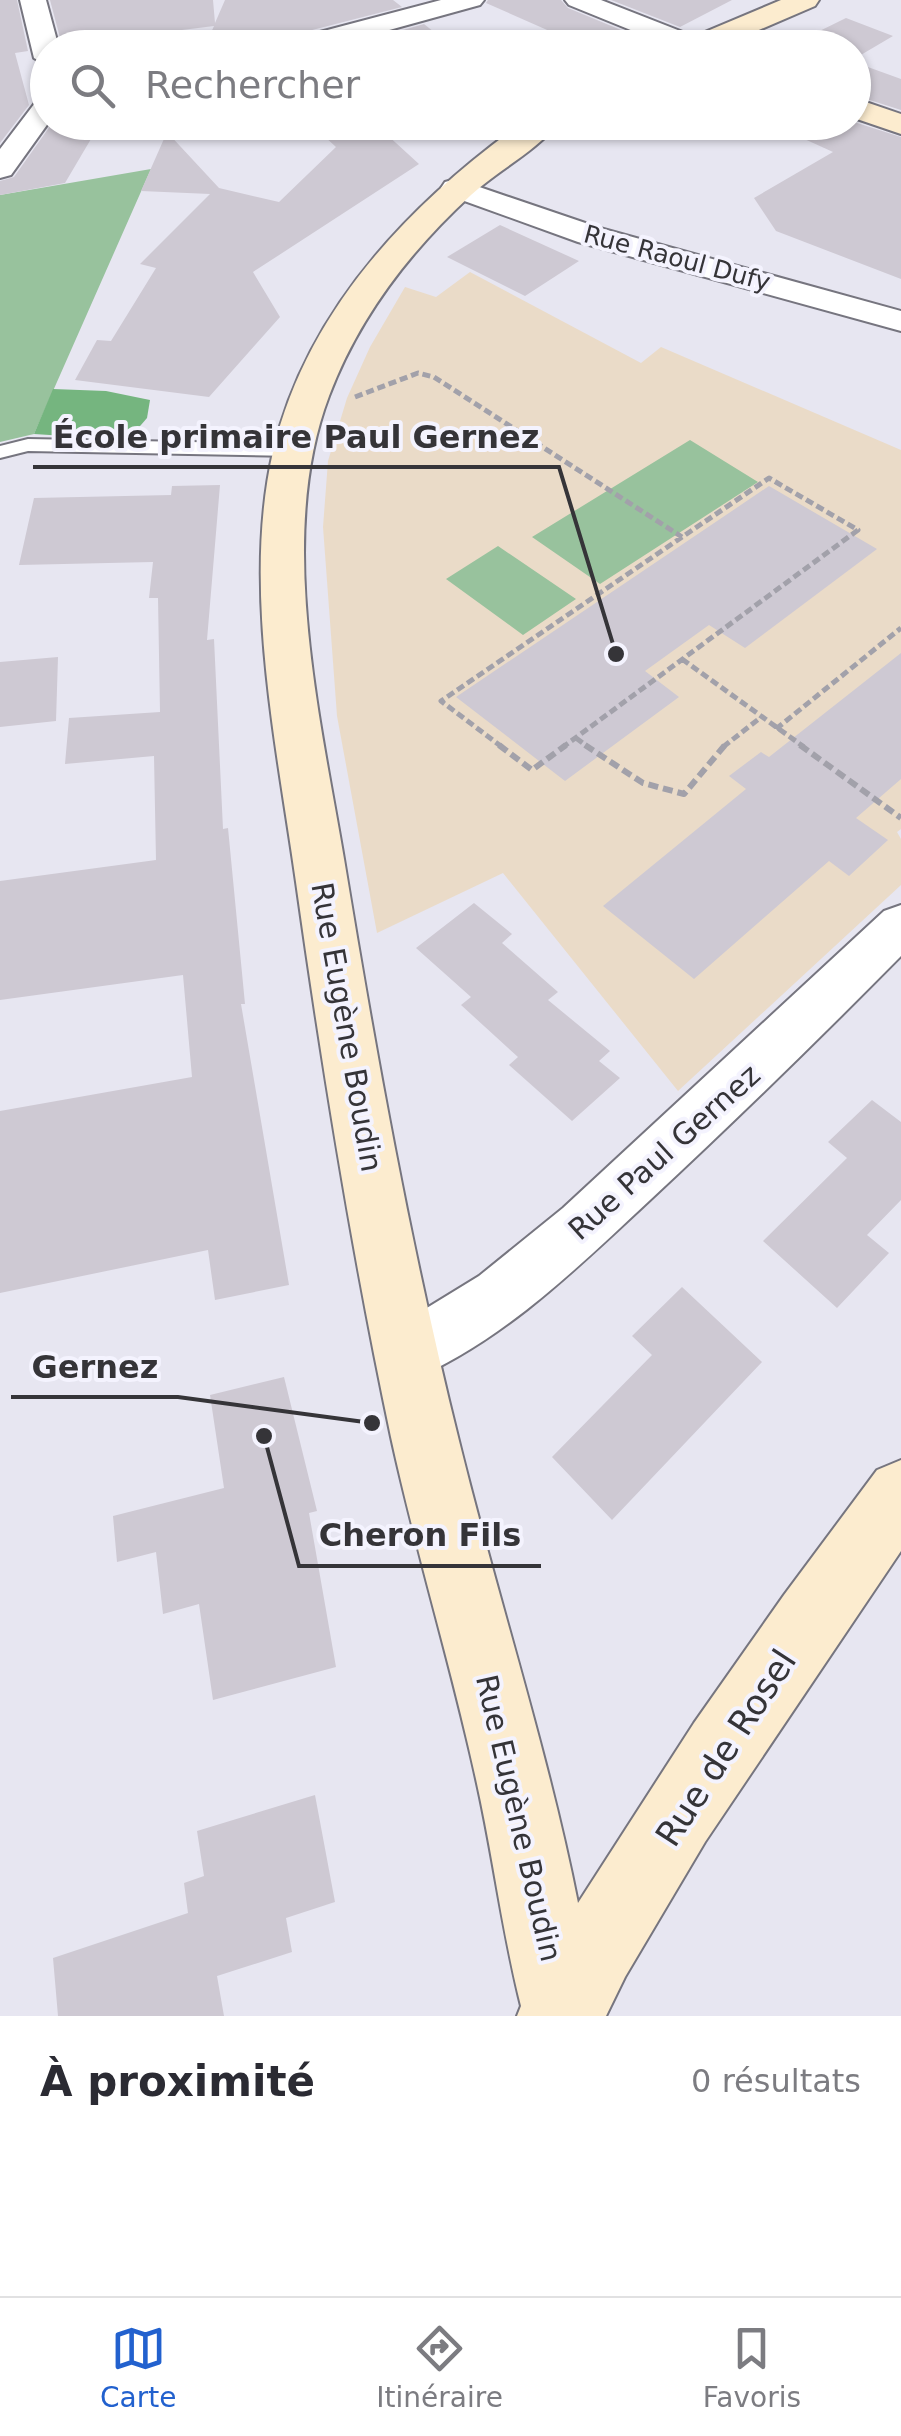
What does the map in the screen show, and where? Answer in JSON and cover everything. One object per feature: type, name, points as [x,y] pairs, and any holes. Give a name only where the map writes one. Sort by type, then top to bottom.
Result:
[{"type":"street","points":[[33,0],[41,30]]},
{"type":"street","points":[[358,30],[471,0]]},
{"type":"street","points":[[578,0],[653,30]]},
{"type":"street","points":[[728,30],[805,0]]},
{"type":"street","points":[[871,114],[901,126]]},
{"type":"street","points":[[0,169],[30,129]]},
{"type":"street","name":"Rue Eugène Boudin","points":[[520,140],[456,188],[392,255],[330,348],[294,450],[284,514],[297,720],[344,1034],[425,1439],[514,1779],[562,2013]]},
{"type":"street","name":"Rue Raoul Dufy","points":[[456,188],[589,235],[901,320]]},
{"type":"street","name":"Rue Paul Gernez","points":[[407,1353],[456,1329],[524,1280],[770,1056],[901,925]]},
{"type":"street","name":"Rue de Rosel","points":[[562,2013],[682,1812],[839,1578],[901,1494]]},
{"type":"lane","points":[[0,452],[28,446],[294,450]]},
{"type":"path","points":[[347,398],[418,373],[434,377],[682,537]]},
{"type":"path","points":[[769,478],[858,530],[682,660],[532,770],[442,700],[769,478]]},
{"type":"path","points":[[776,729],[901,628]]},
{"type":"path","points":[[682,660],[901,818]]},
{"type":"path","points":[[576,738],[615,767],[672,795],[684,794],[727,742],[760,718]]},
{"type":"shaded area","points":[[470,272],[641,363],[661,347],[901,450],[901,829],[897,832],[901,839],[901,885],[678,1091],[503,873],[377,933],[337,716],[323,527],[328,461],[347,398],[370,347],[405,287],[436,297]]},
{"type":"green space","points":[[151,169],[34,434],[0,442],[0,195]]},
{"type":"green space","points":[[53,389],[106,391],[150,400],[147,418],[128,440],[34,434]]},
{"type":"green space","points":[[690,440],[758,482],[600,584],[532,537]]},
{"type":"green space","points":[[498,546],[576,599],[523,635],[446,579]]},
{"type":"building","points":[[0,0],[17,0],[28,51],[15,53],[29,105],[0,143]]},
{"type":"building","points":[[50,0],[213,0],[215,23],[225,0],[393,0],[402,7],[312,30],[212,30],[214,26],[182,30],[58,30]]},
{"type":"building","points":[[561,0],[568,8],[621,30],[547,30],[486,3]]},
{"type":"building","points":[[611,0],[732,0],[680,27]]},
{"type":"building","points":[[846,18],[893,36],[871,49],[871,30],[822,30]]},
{"type":"building","points":[[424,24],[432,30],[403,30]]},
{"type":"building","points":[[871,68],[901,79],[901,110],[871,100]]},
{"type":"building","points":[[871,127],[901,137],[901,279],[776,231],[754,198],[833,152],[807,140],[871,140]]},
{"type":"building","points":[[40,140],[90,140],[65,183],[0,195],[0,181],[14,177]]},
{"type":"building","points":[[163,140],[174,140],[219,188],[279,202],[336,147],[328,140],[393,140],[419,164],[253,272],[280,317],[209,397],[75,380],[97,340],[111,341],[156,268],[140,264],[210,194],[141,191]]},
{"type":"building","points":[[500,225],[579,261],[525,296],[447,257]]},
{"type":"building","points":[[220,485],[207,640],[214,639],[223,829],[228,828],[245,1004],[241,1004],[289,1285],[215,1300],[208,1250],[0,1293],[0,1111],[192,1077],[183,975],[0,1000],[0,881],[156,860],[154,756],[65,764],[69,718],[160,712],[158,598],[149,598],[153,562],[19,565],[34,498],[171,495],[172,486]]},
{"type":"building","points":[[769,486],[877,549],[745,648],[709,625],[645,671],[679,697],[565,781],[456,697]]},
{"type":"building","points":[[901,653],[901,779],[856,818],[888,840],[849,876],[829,861],[694,979],[603,906],[746,789],[729,776],[761,752],[769,757]]},
{"type":"building","points":[[58,657],[56,721],[0,727],[0,662]]},
{"type":"building","points":[[474,903],[512,934],[502,943],[558,992],[548,1000],[610,1051],[599,1061],[620,1078],[572,1121],[509,1065],[518,1057],[461,1005],[471,997],[416,948]]},
{"type":"building","points":[[872,1100],[901,1122],[901,1200],[867,1235],[889,1253],[837,1308],[763,1241],[847,1158],[828,1142]]},
{"type":"building","points":[[682,1287],[762,1362],[612,1520],[552,1457],[652,1355],[632,1336]]},
{"type":"building","points":[[284,1377],[317,1511],[309,1513],[336,1667],[213,1700],[199,1604],[163,1614],[156,1552],[117,1562],[113,1516],[224,1488],[210,1395]]},
{"type":"building","points":[[315,1795],[335,1902],[286,1918],[292,1952],[217,1976],[224,2016],[58,2016],[53,1958],[188,1913],[184,1883],[204,1876],[197,1831]]},
{"type":"place","name":"École primaire Paul Gernez","points":[[616,654]]},
{"type":"place","name":"Gernez","points":[[372,1423]]},
{"type":"place","name":"Cheron Fils","points":[[264,1436]]}]
